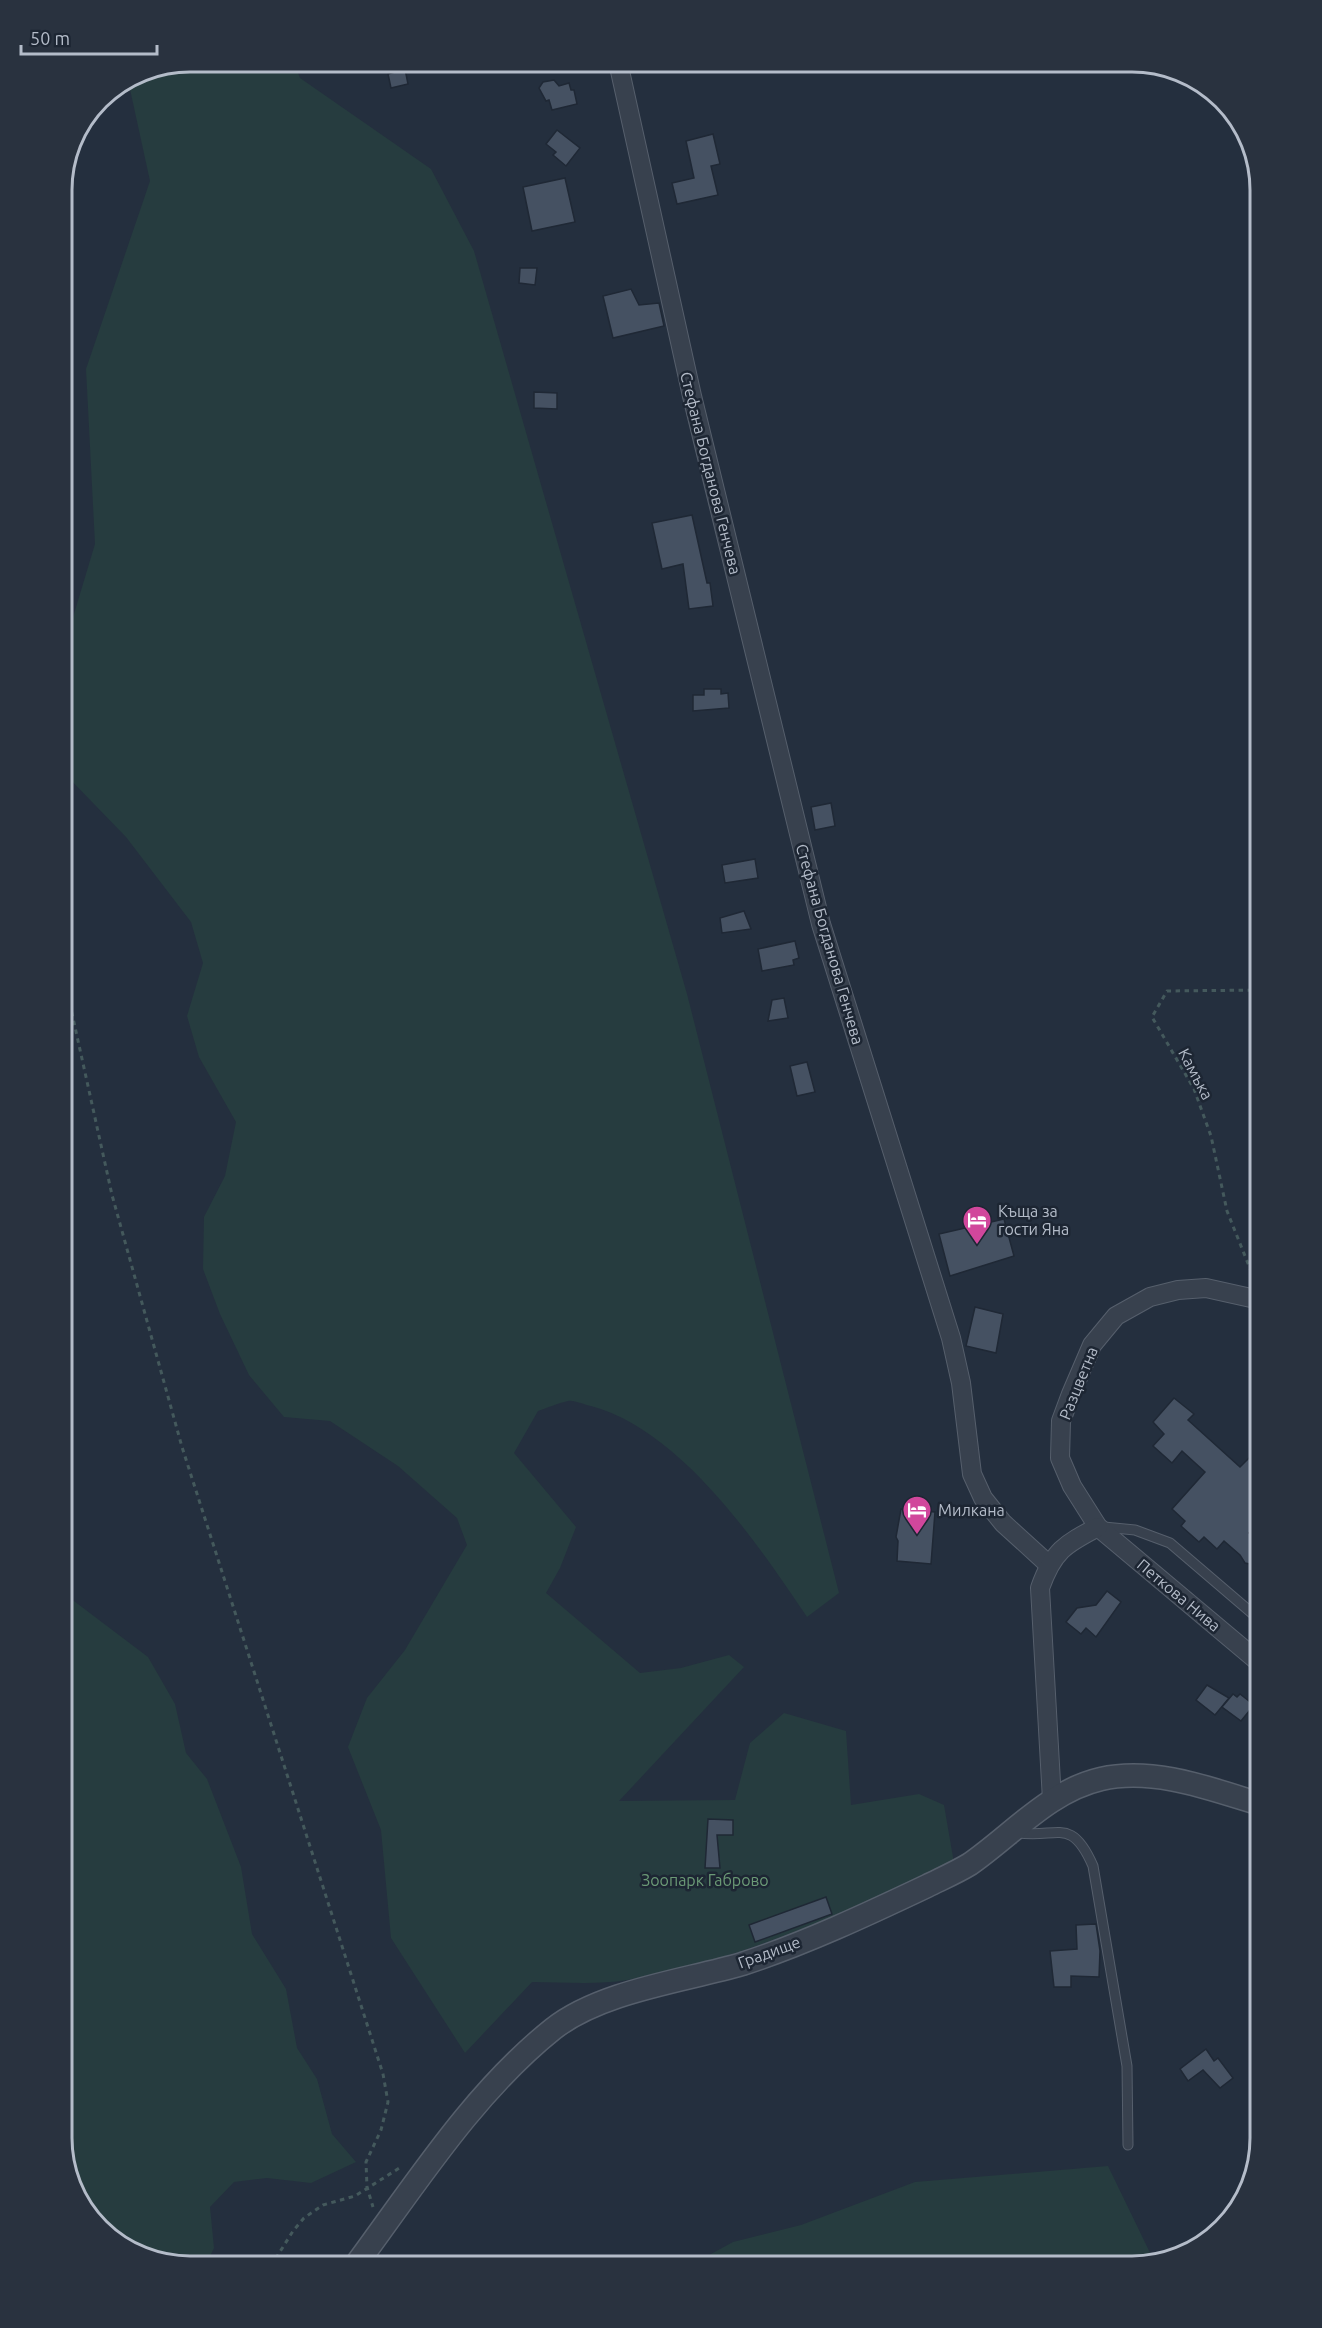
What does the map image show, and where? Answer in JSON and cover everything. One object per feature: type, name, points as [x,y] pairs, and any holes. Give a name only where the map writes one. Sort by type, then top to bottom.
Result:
[{"type":"street","name":"Стефана Богданова Генчева","points":[[620,72],[692,396],[821,924],[951,1338],[961,1383],[972,1474],[983,1498],[1003,1523],[1048,1564]]},
{"type":"street","name":"Разцветна","points":[[1098,1527],[1072,1486],[1060,1458],[1061,1421],[1092,1345],[1116,1316],[1150,1297],[1206,1288],[1250,1292]]},
{"type":"street","points":[[1052,1800],[1040,1588],[1048,1564],[1063,1547],[1098,1527]]},
{"type":"street","name":"Петкова Нива","points":[[1098,1527],[1250,1655]]},
{"type":"street","name":"Градище","points":[[362,2256],[479,2104],[519,2058],[555,2027],[597,2006],[652,1987],[742,1963],[801,1941],[969,1865],[1052,1800],[1078,1786],[1104,1778],[1142,1777],[1192,1783],[1250,1801]]},
{"type":"lane","points":[[1098,1527],[1135,1530],[1170,1543],[1250,1611]]},
{"type":"lane","points":[[1012,1831],[1024,1834],[1054,1831],[1072,1836],[1083,1844],[1093,1866],[1127,2066],[1128,2145]]},
{"type":"path","name":"Камъка","points":[[1250,990],[1167,992],[1152,1017],[1194,1089],[1211,1136],[1227,1211],[1250,1272]]},
{"type":"path","points":[[72,1014],[112,1195],[182,1447],[383,2074],[388,2102],[381,2130],[366,2162],[367,2187],[380,2232]]},
{"type":"path","points":[[277,2256],[304,2218],[323,2205],[355,2196],[405,2165]]},
{"type":"green space","name":"Зоопарк Габрово","points":[[298,72],[300,78],[431,169],[474,251],[687,994],[839,1593],[807,1617],[741,1524],[714,1493],[686,1464],[656,1439],[624,1419],[571,1401],[538,1411],[514,1453],[576,1527],[560,1568],[546,1593],[640,1673],[681,1668],[729,1655],[744,1667],[619,1801],[735,1800],[750,1743],[784,1713],[846,1731],[851,1805],[919,1794],[944,1805],[954,1863],[835,1916],[712,1960],[616,1982],[532,1982],[465,2053],[391,1938],[381,1830],[348,1747],[367,1698],[405,1650],[467,1545],[457,1518],[398,1466],[330,1421],[284,1417],[249,1375],[220,1314],[203,1269],[204,1217],[225,1176],[236,1122],[199,1057],[187,1016],[203,963],[191,922],[126,837],[72,781],[72,621],[95,544],[86,369],[150,181],[130,89],[152,78],[174,73]]},
{"type":"green space","points":[[72,1600],[148,1657],[175,1704],[186,1753],[207,1779],[241,1867],[252,1934],[286,1989],[297,2048],[317,2079],[332,2134],[356,2162],[311,2183],[267,2178],[234,2182],[210,2207],[214,2248],[210,2256],[167,2254],[152,2250],[124,2236],[101,2216],[92,2204],[76,2169],[72,2138]]},
{"type":"green space","points":[[1108,2166],[1151,2254],[707,2256],[733,2242],[801,2225],[915,2182]]},
{"type":"building","points":[[406,72],[408,84],[391,88],[388,74]]},
{"type":"building","points":[[554,80],[559,86],[569,83],[571,90],[574,90],[577,104],[552,110],[549,100],[546,101],[539,88],[543,82]]},
{"type":"building","points":[[557,130],[580,148],[566,166],[553,155],[556,152],[546,144]]},
{"type":"building","points":[[713,134],[720,164],[711,166],[718,195],[677,204],[672,183],[694,178],[686,141]]},
{"type":"building","points":[[565,178],[575,222],[532,231],[523,187]]},
{"type":"building","points":[[520,268],[537,268],[535,285],[519,283]]},
{"type":"building","points":[[631,289],[639,305],[659,303],[664,326],[613,338],[603,296]]},
{"type":"building","points":[[534,392],[557,393],[557,409],[534,408]]},
{"type":"building","points":[[692,515],[707,583],[710,583],[713,606],[689,609],[683,564],[662,569],[652,523]]},
{"type":"building","points":[[704,689],[721,689],[721,694],[728,693],[729,708],[693,711],[693,695],[704,695]]},
{"type":"building","points":[[831,803],[835,826],[815,830],[811,807]]},
{"type":"building","points":[[755,859],[758,878],[725,883],[722,865]]},
{"type":"building","points":[[744,911],[751,929],[722,933],[720,918]]},
{"type":"building","points":[[795,941],[799,958],[793,960],[794,965],[762,971],[758,949]]},
{"type":"building","points":[[784,998],[788,1018],[768,1021],[772,1000]]},
{"type":"building","points":[[807,1062],[815,1092],[797,1096],[790,1066]]},
{"type":"building","name":"Къща за гости Яна","points":[[1004,1219],[1014,1256],[950,1276],[939,1234]]},
{"type":"building","points":[[975,1307],[1003,1314],[996,1353],[966,1346]]},
{"type":"building","points":[[1174,1398],[1194,1414],[1188,1420],[1240,1467],[1250,1457],[1250,1564],[1245,1563],[1240,1555],[1224,1541],[1217,1549],[1204,1537],[1199,1542],[1181,1526],[1185,1521],[1172,1509],[1205,1472],[1182,1451],[1172,1463],[1153,1446],[1164,1434],[1153,1422]]},
{"type":"building","name":"Милкана","points":[[901,1509],[935,1512],[931,1564],[897,1561],[898,1541],[896,1537]]},
{"type":"building","points":[[1107,1591],[1121,1602],[1096,1637],[1086,1628],[1081,1634],[1066,1622],[1077,1608],[1096,1605]]},
{"type":"building","points":[[1207,1685],[1229,1698],[1215,1715],[1196,1700]]},
{"type":"building","points":[[1233,1694],[1237,1697],[1240,1694],[1250,1702],[1250,1710],[1241,1721],[1222,1707]]},
{"type":"building","points":[[708,1819],[733,1820],[733,1835],[717,1835],[720,1868],[705,1868]]},
{"type":"building","points":[[826,1897],[832,1914],[755,1942],[749,1925]]},
{"type":"building","points":[[1096,1924],[1100,1951],[1099,1977],[1071,1976],[1071,1987],[1054,1987],[1050,1951],[1077,1949],[1076,1925]]},
{"type":"building","points":[[1206,2049],[1214,2061],[1218,2058],[1233,2078],[1220,2088],[1203,2070],[1188,2081],[1180,2069]]},
{"type":"place","name":"Къща за гости Яна","points":[[977,1246]]},
{"type":"place","name":"Милкана","points":[[917,1536]]}]
